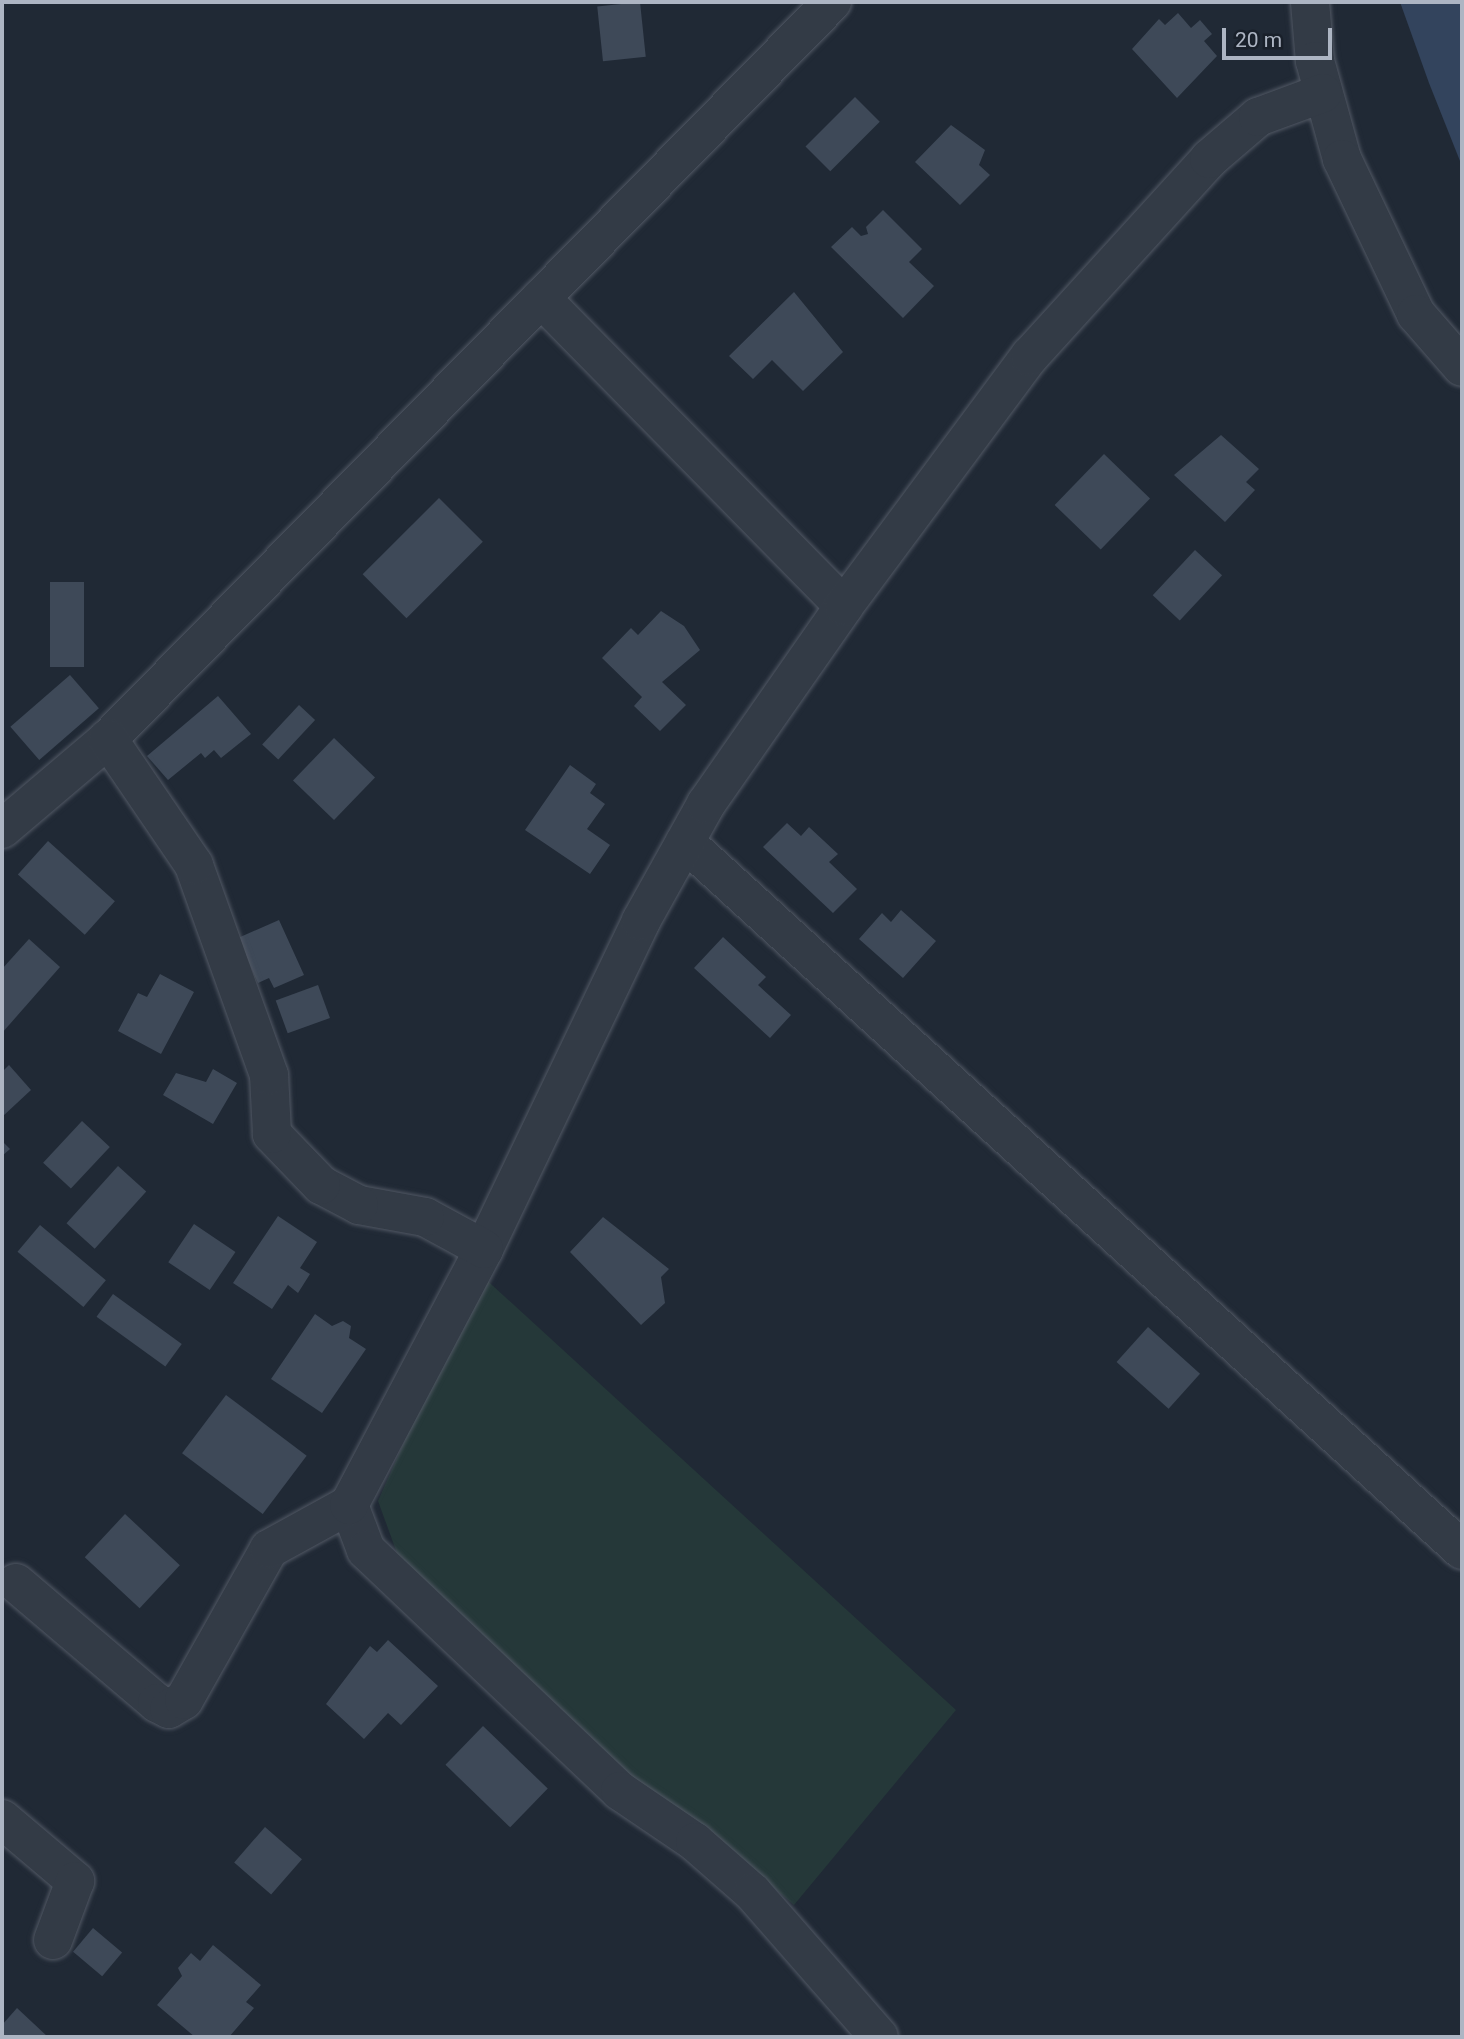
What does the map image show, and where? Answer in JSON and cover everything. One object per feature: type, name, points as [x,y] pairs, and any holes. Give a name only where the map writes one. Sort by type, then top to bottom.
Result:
[{"type":"street","points":[[2,829],[108,739],[832,2]]},
{"type":"street","points":[[1310,2],[1323,93],[1342,159],[1416,314],[1462,367]]},
{"type":"street","points":[[16,1583],[169,1709],[184,1700],[269,1549],[349,1505],[484,1249],[685,842],[844,606],[1030,356],[1209,159],[1258,117],[1323,93]]},
{"type":"street","points":[[541,298],[844,606]]},
{"type":"street","points":[[108,739],[194,865],[269,1075],[272,1134],[321,1185],[359,1205],[425,1217],[484,1249]]},
{"type":"street","points":[[685,842],[1462,1550]]},
{"type":"street","points":[[349,1505],[366,1550],[620,1791],[695,1842],[752,1893],[879,2037]]},
{"type":"street","points":[[2,1819],[75,1881],[53,1940]]},
{"type":"shaded area","points":[[479,1273],[956,1710],[794,1905],[691,1818],[647,1801],[401,1564],[378,1501]]},
{"type":"water","points":[[1400,2],[1462,2],[1462,166],[1429,83]]},
{"type":"building","points":[[640,2],[646,57],[603,61],[597,6]]},
{"type":"building","points":[[1178,13],[1191,28],[1200,20],[1212,34],[1204,41],[1217,56],[1177,98],[1132,49],[1159,19],[1165,25]]},
{"type":"building","points":[[855,97],[880,122],[830,171],[806,146]]},
{"type":"building","points":[[951,125],[985,150],[979,165],[990,175],[960,205],[915,162]]},
{"type":"building","points":[[883,210],[922,249],[909,262],[934,286],[903,318],[831,247],[852,227],[861,236],[868,234],[866,227]]},
{"type":"building","points":[[794,292],[843,352],[803,391],[772,360],[753,379],[729,356]]},
{"type":"building","points":[[1221,435],[1259,469],[1246,482],[1255,490],[1225,522],[1174,475]]},
{"type":"building","points":[[1104,454],[1150,498],[1101,550],[1055,505]]},
{"type":"building","points":[[439,498],[483,542],[406,618],[363,574]]},
{"type":"building","points":[[1195,550],[1222,575],[1180,621],[1153,595]]},
{"type":"building","points":[[50,582],[84,582],[84,667],[50,667]]},
{"type":"building","points":[[661,611],[684,626],[700,650],[662,682],[686,705],[660,731],[634,706],[642,697],[602,658],[631,628],[638,635]]},
{"type":"building","points":[[70,675],[99,708],[39,760],[10,727]]},
{"type":"building","points":[[218,696],[251,734],[221,758],[214,750],[205,758],[201,753],[168,780],[147,756]]},
{"type":"building","points":[[299,705],[315,720],[278,759],[262,744]]},
{"type":"building","points":[[334,738],[375,778],[334,820],[293,780]]},
{"type":"building","points":[[570,765],[596,784],[590,793],[605,804],[587,829],[610,845],[590,874],[525,830]]},
{"type":"building","points":[[787,823],[801,836],[809,827],[838,854],[829,862],[857,889],[833,913],[763,847]]},
{"type":"building","points":[[48,841],[115,901],[85,935],[18,874]]},
{"type":"building","points":[[901,910],[936,941],[903,978],[859,939],[882,913],[891,922]]},
{"type":"building","points":[[279,920],[304,975],[274,988],[269,978],[258,983],[238,938]]},
{"type":"building","points":[[723,937],[766,977],[758,985],[791,1015],[770,1038],[694,968]]},
{"type":"building","points":[[29,939],[60,967],[2,1033],[2,969]]},
{"type":"building","points":[[160,974],[194,992],[161,1054],[118,1031],[138,993],[147,997]]},
{"type":"building","points":[[318,985],[330,1018],[288,1033],[276,1000]]},
{"type":"building","points":[[9,1065],[31,1090],[2,1117],[2,1072]]},
{"type":"building","points":[[213,1069],[237,1083],[213,1124],[163,1095],[176,1073],[206,1082]]},
{"type":"building","points":[[82,1121],[110,1147],[71,1189],[43,1163]]},
{"type":"building","points":[[2,1141],[10,1149],[2,1156]]},
{"type":"building","points":[[118,1166],[146,1191],[95,1249],[66,1223]]},
{"type":"building","points":[[278,1216],[317,1242],[300,1268],[310,1274],[298,1293],[288,1285],[272,1309],[233,1283]]},
{"type":"building","points":[[603,1217],[669,1269],[661,1277],[665,1303],[641,1325],[570,1252]]},
{"type":"building","points":[[194,1224],[235,1252],[210,1290],[168,1262]]},
{"type":"building","points":[[40,1225],[106,1280],[83,1307],[18,1252]]},
{"type":"building","points":[[113,1294],[182,1344],[165,1367],[97,1317]]},
{"type":"building","points":[[315,1314],[332,1326],[343,1321],[351,1326],[349,1338],[366,1349],[322,1413],[271,1379]]},
{"type":"building","points":[[1148,1327],[1200,1374],[1169,1409],[1117,1362]]},
{"type":"building","points":[[226,1395],[307,1456],[263,1514],[182,1453]]},
{"type":"building","points":[[125,1514],[180,1565],[140,1608],[85,1557]]},
{"type":"building","points":[[388,1640],[438,1686],[401,1725],[388,1713],[364,1739],[326,1704],[370,1646],[377,1652]]},
{"type":"building","points":[[483,1726],[548,1789],[510,1827],[445,1765]]},
{"type":"building","points":[[265,1827],[302,1859],[271,1895],[234,1862]]},
{"type":"building","points":[[93,1928],[122,1952],[102,1976],[73,1952]]},
{"type":"building","points":[[213,1945],[261,1985],[246,2002],[254,2008],[229,2037],[195,2037],[157,2005],[182,1976],[178,1968],[191,1953],[200,1961]]},
{"type":"building","points":[[17,2008],[48,2037],[2,2037],[2,2025]]}]
